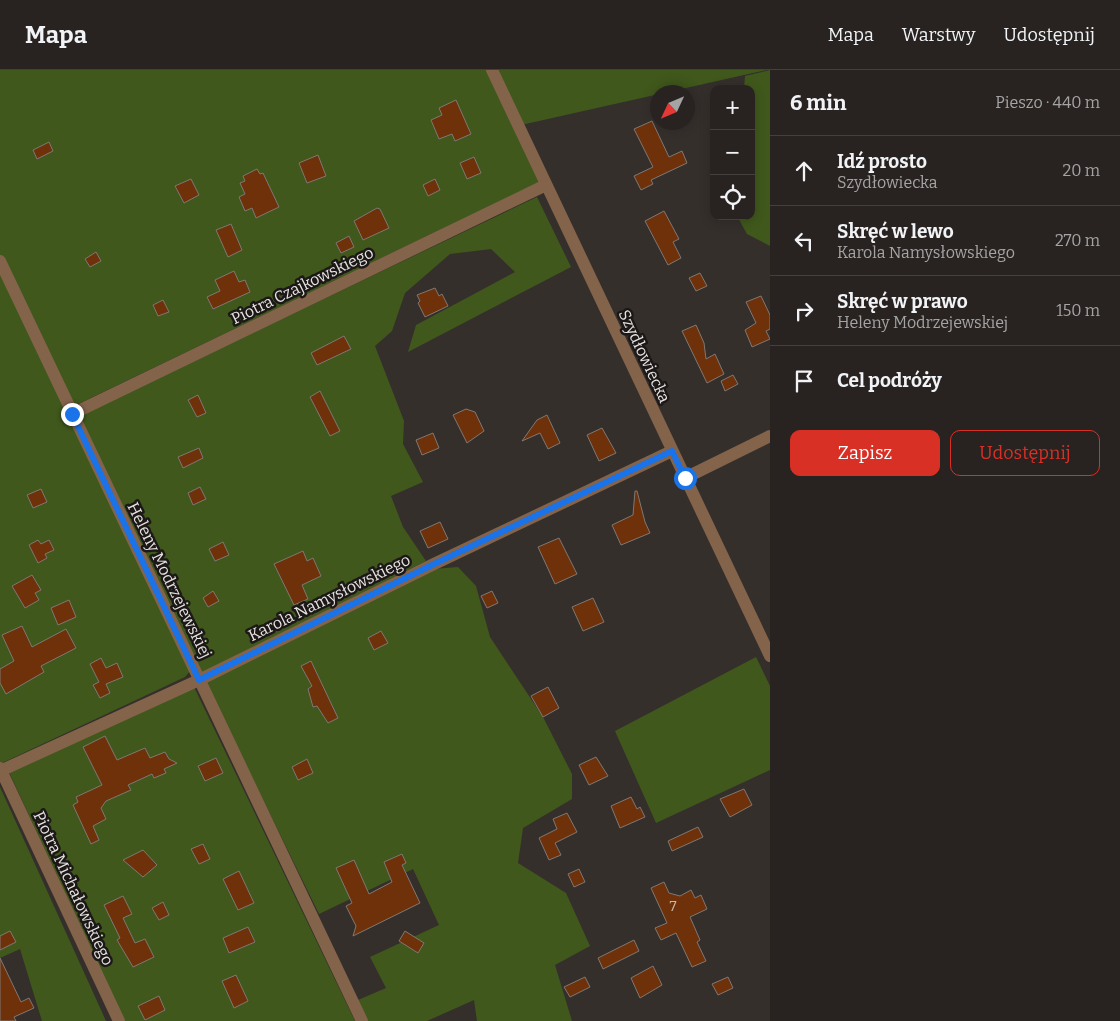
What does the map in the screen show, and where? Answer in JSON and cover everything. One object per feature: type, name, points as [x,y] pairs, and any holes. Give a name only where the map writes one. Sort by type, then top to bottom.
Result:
[{"type":"street","name":"Szydłowiecka","points":[[492,70],[770,656]]},
{"type":"street","name":"Piotra Czajkowskiego","points":[[72,414],[546,185]]},
{"type":"street","name":"Heleny Modrzejewskiej","points":[[0,261],[362,1021]]},
{"type":"street","points":[[685,478],[770,436]]},
{"type":"street","name":"Karola Namysłowskiego","points":[[0,769],[199,680],[443,559],[672,451]]},
{"type":"street","name":"Piotra Michałowskiego","points":[[0,769],[119,1021]]},
{"type":"green space","points":[[0,70],[766,70],[695,86],[650,85],[650,96],[521,125],[548,181],[525,189],[74,406],[190,671],[185,677],[0,764]]},
{"type":"green space","points":[[770,70],[770,246],[747,234],[739,220],[755,220],[755,85],[744,85],[745,76]]},
{"type":"green space","points":[[537,197],[571,267],[408,352],[416,325],[515,272],[491,249],[450,254],[405,293],[392,331],[375,346],[404,421],[403,444],[423,482],[391,496],[403,527],[426,561],[202,673],[79,416]]},
{"type":"green space","points":[[458,567],[476,586],[490,637],[543,717],[572,774],[572,799],[523,828],[518,863],[566,893],[590,946],[555,965],[572,1021],[477,1021],[474,1000],[427,1021],[368,1021],[358,1000],[386,988],[370,957],[439,925],[413,869],[319,914],[205,681],[433,569]]},
{"type":"green space","points":[[756,657],[770,686],[770,770],[656,823],[615,731]]},
{"type":"green space","points":[[194,687],[355,1021],[124,1021],[9,772]]},
{"type":"green space","points":[[0,787],[106,1021],[42,1021],[20,949],[0,958]]},
{"type":"building","points":[[456,100],[471,134],[455,141],[452,134],[439,139],[431,120],[442,115],[439,108]]},
{"type":"building","points":[[650,122],[650,130],[656,130],[669,157],[682,151],[687,163],[651,180],[653,184],[641,190],[634,176],[653,167],[634,129]]},
{"type":"building","points":[[49,142],[53,151],[37,159],[33,150]]},
{"type":"building","points":[[318,155],[326,176],[307,183],[299,163]]},
{"type":"building","points":[[474,157],[481,173],[467,179],[460,163]]},
{"type":"building","points":[[257,169],[260,174],[263,173],[279,207],[256,218],[252,208],[245,211],[239,197],[245,194],[240,183],[245,181],[243,176]]},
{"type":"building","points":[[191,179],[199,195],[184,203],[175,186]]},
{"type":"building","points":[[435,179],[440,190],[428,196],[423,185]]},
{"type":"building","points":[[377,208],[380,209],[389,228],[363,240],[354,221]]},
{"type":"building","points":[[664,211],[679,239],[673,242],[681,258],[668,265],[645,221]]},
{"type":"building","points":[[231,224],[242,250],[228,257],[216,230]]},
{"type":"building","points":[[349,236],[354,247],[341,253],[336,243]]},
{"type":"building","points":[[96,252],[101,261],[90,267],[85,259]]},
{"type":"building","points":[[234,271],[239,282],[245,280],[250,292],[213,309],[207,297],[220,291],[215,280]]},
{"type":"building","points":[[700,273],[707,286],[696,291],[689,278]]},
{"type":"building","points":[[435,288],[439,296],[442,294],[448,306],[425,317],[418,303],[420,301],[417,295]]},
{"type":"building","points":[[761,296],[770,315],[770,329],[766,331],[770,339],[752,347],[745,330],[756,323],[746,302]]},
{"type":"building","points":[[163,300],[169,312],[158,316],[153,305]]},
{"type":"building","points":[[696,325],[704,343],[706,359],[715,354],[724,374],[707,383],[682,331]]},
{"type":"building","points":[[344,336],[351,349],[317,365],[311,353]]},
{"type":"building","points":[[733,375],[738,384],[725,391],[721,381]]},
{"type":"building","points":[[320,391],[340,431],[330,436],[310,397]]},
{"type":"building","points":[[198,395],[206,413],[197,417],[188,400]]},
{"type":"building","points":[[466,409],[475,412],[484,431],[467,443],[453,415]]},
{"type":"building","points":[[547,415],[560,443],[548,449],[540,433],[522,441],[537,420]]},
{"type":"building","points":[[602,428],[616,453],[599,461],[587,435]]},
{"type":"building","points":[[433,433],[439,448],[422,455],[416,440]]},
{"type":"building","points":[[199,448],[203,458],[183,468],[178,457]]},
{"type":"building","points":[[200,487],[206,499],[193,505],[188,493]]},
{"type":"building","points":[[41,489],[47,502],[33,508],[27,495]]},
{"type":"building","points":[[635,491],[637,491],[645,522],[650,533],[621,545],[612,525],[633,515]]},
{"type":"building","points":[[440,522],[448,539],[428,548],[420,531]]},
{"type":"building","points":[[559,538],[577,574],[555,584],[538,547]]},
{"type":"building","points":[[38,540],[41,544],[49,540],[54,550],[45,554],[47,558],[38,563],[29,545]]},
{"type":"building","points":[[223,542],[229,555],[215,561],[209,549]]},
{"type":"building","points":[[303,551],[307,561],[313,558],[321,576],[302,585],[308,599],[294,605],[274,564]]},
{"type":"building","points":[[32,575],[41,590],[35,593],[39,600],[25,608],[12,586]]},
{"type":"building","points":[[213,591],[219,601],[208,607],[203,598]]},
{"type":"building","points":[[492,591],[498,603],[487,608],[481,596]]},
{"type":"building","points":[[593,598],[604,622],[583,631],[572,607]]},
{"type":"building","points":[[69,600],[76,617],[58,625],[51,608]]},
{"type":"building","points":[[22,626],[32,647],[66,629],[76,648],[41,666],[44,672],[6,694],[0,683],[0,669],[14,661],[2,635]]},
{"type":"building","points":[[381,631],[388,643],[374,650],[368,638]]},
{"type":"building","points":[[101,658],[106,668],[117,663],[123,677],[106,684],[110,693],[100,698],[93,685],[99,682],[90,664]]},
{"type":"building","points":[[311,661],[338,718],[328,723],[317,706],[313,707],[308,689],[312,686],[301,666]]},
{"type":"building","points":[[548,687],[559,708],[543,717],[531,696]]},
{"type":"building","points":[[105,736],[117,760],[145,748],[150,758],[165,752],[169,759],[177,763],[164,769],[166,773],[154,778],[152,774],[128,785],[131,790],[106,801],[101,808],[106,819],[93,826],[99,840],[91,844],[73,805],[78,802],[76,797],[102,785],[83,747]]},
{"type":"building","points":[[596,757],[608,776],[589,785],[579,765]]},
{"type":"building","points":[[216,758],[223,773],[205,781],[198,766]]},
{"type":"building","points":[[307,759],[313,773],[298,780],[292,767]]},
{"type":"building","points":[[744,789],[752,805],[730,817],[720,799]]},
{"type":"building","points":[[631,797],[637,809],[640,807],[645,817],[620,828],[611,806]]},
{"type":"building","points":[[567,813],[577,832],[555,843],[561,855],[549,860],[539,838],[557,829],[553,819]]},
{"type":"building","points":[[698,827],[703,837],[672,851],[668,841]]},
{"type":"building","points":[[203,844],[210,859],[199,864],[191,849]]},
{"type":"building","points":[[143,850],[157,865],[143,877],[123,860]]},
{"type":"building","points":[[402,854],[406,863],[402,865],[420,903],[353,936],[356,926],[346,906],[352,903],[336,868],[354,860],[369,894],[392,882],[384,862]]},
{"type":"building","points":[[579,869],[585,882],[574,887],[568,874]]},
{"type":"building","points":[[239,871],[254,903],[238,910],[223,879]]},
{"type":"building","points":[[664,882],[669,893],[680,896],[691,890],[695,898],[701,895],[707,909],[690,917],[700,940],[697,942],[706,961],[692,967],[676,933],[661,940],[655,928],[667,923],[651,888]]},
{"type":"building","points":[[123,896],[132,914],[123,918],[135,943],[145,939],[154,957],[133,967],[117,940],[120,938],[104,905]]},
{"type":"building","points":[[163,902],[169,915],[159,920],[152,908]]},
{"type":"building","points":[[248,927],[255,942],[229,953],[223,938]]},
{"type":"building","points":[[10,931],[16,942],[0,950],[0,936]]},
{"type":"building","points":[[405,931],[424,943],[418,953],[399,941]]},
{"type":"building","points":[[634,940],[639,951],[603,969],[598,958]]},
{"type":"building","points":[[0,958],[21,1002],[29,998],[34,1008],[14,1017],[16,1021],[0,1021]]},
{"type":"building","points":[[653,966],[662,985],[640,998],[631,978]]},
{"type":"building","points":[[236,975],[248,1001],[234,1008],[222,981]]},
{"type":"building","points":[[585,977],[590,987],[570,997],[564,987]]},
{"type":"building","points":[[728,977],[733,988],[718,995],[712,984]]},
{"type":"building","points":[[159,996],[165,1010],[145,1020],[138,1006]]},
{"type":"route","points":[[72,414],[199,680],[434,564],[672,451],[685,478]]}]
